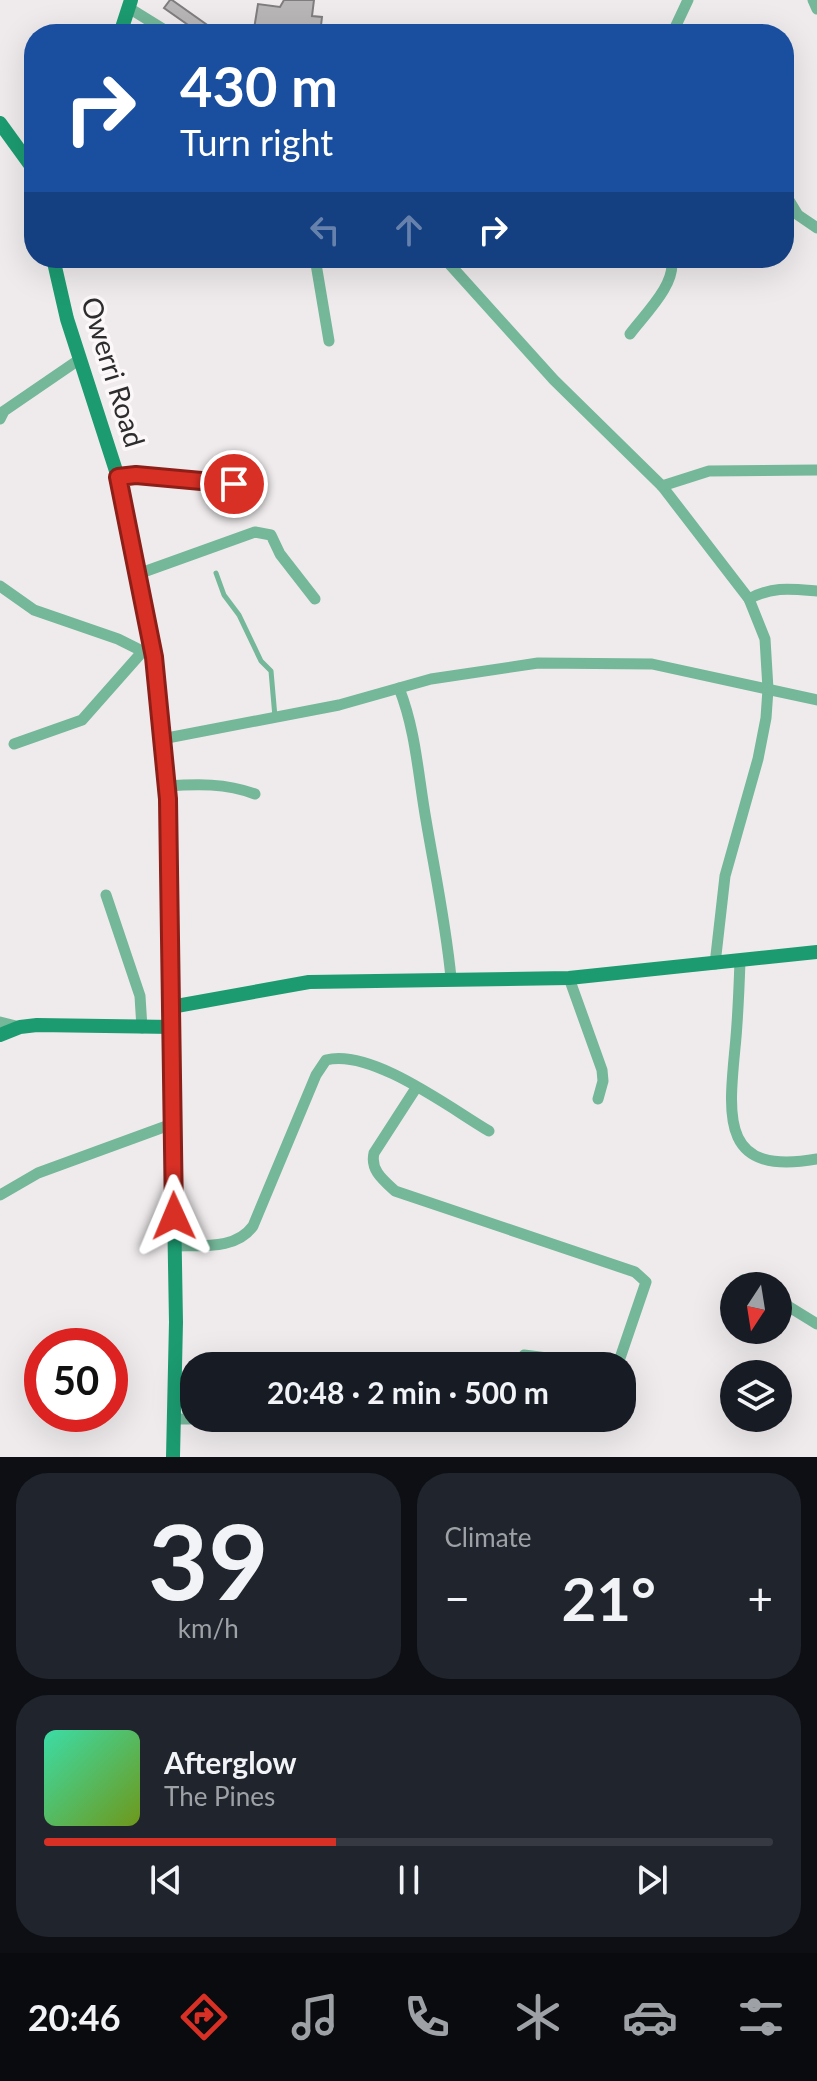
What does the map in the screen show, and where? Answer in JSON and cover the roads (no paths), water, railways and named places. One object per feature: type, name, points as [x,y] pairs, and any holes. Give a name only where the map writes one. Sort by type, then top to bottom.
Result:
[{"type":"main road","points":[[123,24],[130,4]]},
{"type":"main road","points":[[0,123],[24,156]]},
{"type":"main road","name":"Owerri Road","points":[[56,268],[80,359],[118,477],[138,574],[162,739],[170,839],[173,1027],[173,1457]]},
{"type":"main road","points":[[171,1007],[309,982],[569,978],[817,952]]},
{"type":"main road","points":[[0,1035],[20,1027],[173,1027]]},
{"type":"street","points":[[677,24],[688,0]]},
{"type":"street","points":[[813,0],[817,9]]},
{"type":"street","points":[[130,4],[157,24]]},
{"type":"street","points":[[794,208],[798,215],[817,228]]},
{"type":"street","points":[[317,268],[329,341]]},
{"type":"street","points":[[453,268],[554,380],[662,486],[709,543],[749,599],[765,639],[768,689],[758,759],[725,876],[715,964]]},
{"type":"street","points":[[630,334],[666,286],[672,268]]},
{"type":"street","points":[[0,419],[4,411],[80,359]]},
{"type":"street","points":[[662,486],[709,471],[817,470]]},
{"type":"street","points":[[118,477],[136,475],[234,484]]},
{"type":"street","points":[[138,574],[255,532],[265,532],[271,535],[280,554],[315,599]]},
{"type":"street","points":[[0,586],[34,610],[118,639],[148,654],[82,720],[14,744]]},
{"type":"street","points":[[749,599],[764,591],[784,588],[817,591]]},
{"type":"street","points":[[162,739],[275,718],[480,670],[552,663],[652,664],[817,700]]},
{"type":"street","points":[[399,688],[414,732],[445,919],[451,978]]},
{"type":"street","points":[[166,786],[208,784],[235,787],[255,794]]},
{"type":"street","points":[[106,895],[135,979],[142,1028]]},
{"type":"street","points":[[740,961],[730,1094],[731,1126],[743,1147],[762,1158],[779,1164],[817,1159]]},
{"type":"street","points":[[569,978],[602,1070],[603,1081],[598,1099]]},
{"type":"street","points":[[0,1022],[20,1027]]},
{"type":"street","points":[[175,1246],[233,1243],[245,1238],[253,1226],[316,1075],[326,1060],[336,1057],[380,1067],[489,1131]]},
{"type":"street","points":[[416,1088],[374,1153],[372,1162],[378,1175],[395,1191],[635,1272],[646,1282],[622,1352]]},
{"type":"street","points":[[0,1195],[38,1173],[172,1124]]},
{"type":"street","points":[[792,1309],[817,1324]]},
{"type":"street","points":[[174,1419],[180,1419]]},
{"type":"lane","points":[[216,573],[224,595],[251,635],[261,661],[271,671],[275,718]]}]
